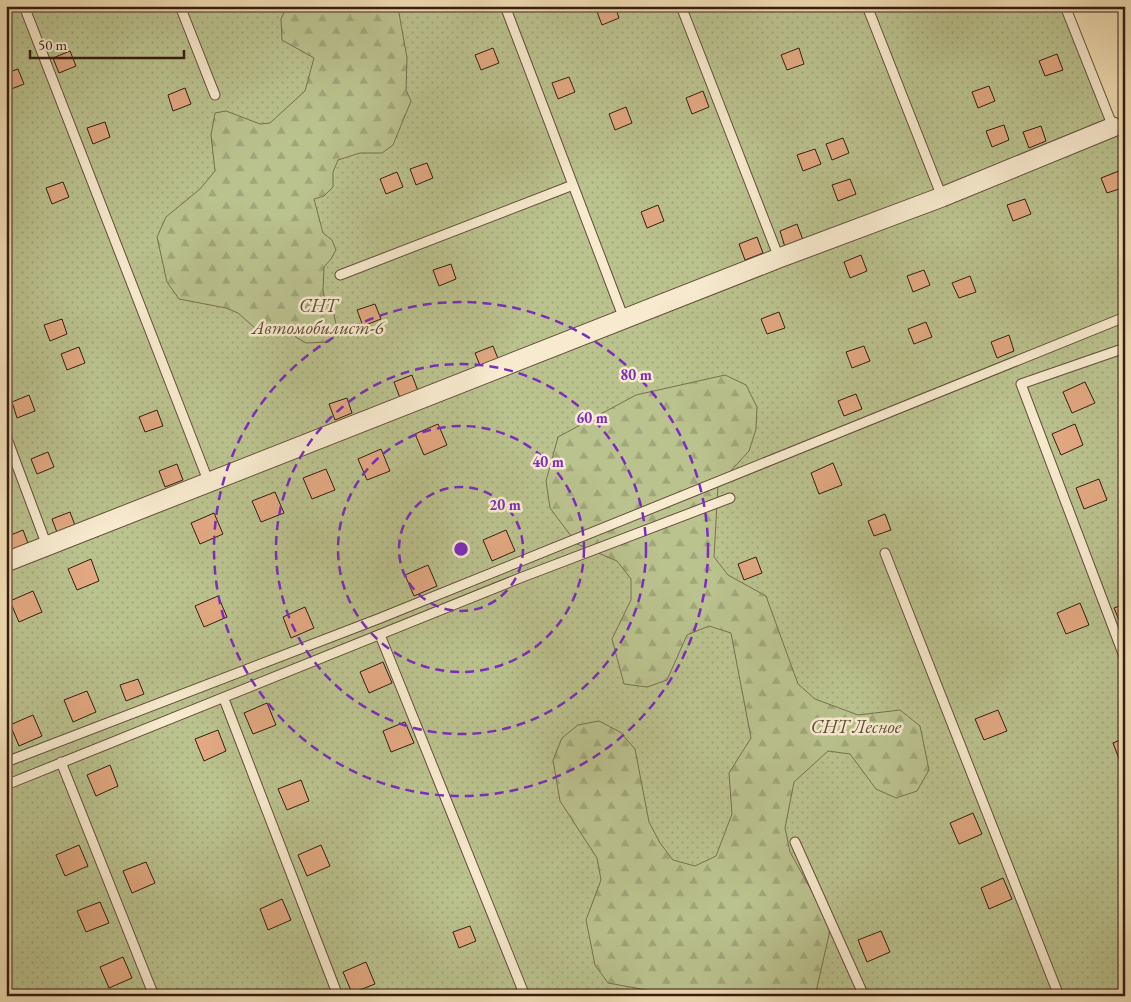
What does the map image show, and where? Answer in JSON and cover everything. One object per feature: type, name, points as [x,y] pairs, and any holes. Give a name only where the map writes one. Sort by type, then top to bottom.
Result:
[{"type":"street","points":[[6,562],[779,258],[942,197],[1113,127]]},
{"type":"lane","points":[[24,6],[209,482]]},
{"type":"lane","points":[[180,6],[215,95]]},
{"type":"lane","points":[[505,6],[624,319]]},
{"type":"lane","points":[[681,6],[779,258]]},
{"type":"lane","points":[[867,6],[942,197]]},
{"type":"lane","points":[[1065,6],[1113,127]]},
{"type":"lane","points":[[340,275],[573,185]]},
{"type":"lane","points":[[6,762],[378,619],[1125,317]]},
{"type":"lane","points":[[1125,348],[1021,384],[1125,659]]},
{"type":"lane","points":[[6,436],[47,546]]},
{"type":"lane","points":[[6,785],[224,699],[520,578],[730,498]]},
{"type":"lane","points":[[885,553],[1060,996]]},
{"type":"lane","points":[[380,635],[525,996]]},
{"type":"lane","points":[[224,699],[338,996]]},
{"type":"lane","points":[[61,762],[154,996]]},
{"type":"lane","points":[[795,842],[864,996]]},
{"type":"green space","points":[[6,6],[1069,6],[1125,148],[1125,996],[6,996]]},
{"type":"green space","name":"СНТ Автомобилист-6","points":[[287,6],[395,6],[399,13],[407,58],[406,90],[411,101],[393,145],[382,153],[360,153],[338,160],[333,172],[333,187],[324,196],[314,199],[323,233],[332,240],[336,250],[324,267],[323,290],[325,301],[333,310],[338,333],[329,342],[306,343],[286,331],[264,336],[238,313],[226,308],[179,299],[167,282],[157,237],[166,217],[200,189],[215,171],[211,135],[215,113],[226,111],[260,124],[270,123],[305,91],[314,58],[282,40],[281,19]]},
{"type":"green space","name":"СНТ Лесное","points":[[725,375],[746,385],[757,407],[756,429],[749,451],[718,485],[714,557],[728,575],[766,596],[798,684],[815,699],[858,715],[900,710],[920,726],[929,770],[917,791],[896,798],[876,789],[850,754],[828,751],[794,782],[785,828],[790,852],[831,926],[815,996],[656,996],[652,991],[608,983],[595,965],[586,920],[601,880],[597,858],[560,801],[553,760],[562,738],[578,725],[599,721],[620,732],[635,749],[649,822],[660,843],[673,860],[695,866],[716,856],[732,814],[729,773],[751,738],[731,633],[709,626],[687,635],[667,680],[647,687],[624,684],[612,639],[631,600],[631,579],[617,561],[577,544],[550,508],[546,481],[558,437],[636,395]]},
{"type":"building","points":[[603,6],[615,6],[619,18],[602,25],[596,9]]},
{"type":"building","points":[[493,48],[499,63],[481,70],[475,55]]},
{"type":"building","points":[[799,48],[804,64],[787,70],[781,55]]},
{"type":"building","points":[[70,51],[76,66],[59,73],[53,58]]},
{"type":"building","points":[[1057,54],[1063,70],[1045,76],[1039,61]]},
{"type":"building","points":[[18,69],[24,84],[6,91],[6,73]]},
{"type":"building","points":[[569,77],[575,92],[558,99],[552,83]]},
{"type":"building","points":[[989,86],[995,101],[978,108],[972,92]]},
{"type":"building","points":[[185,88],[191,104],[173,111],[168,95]]},
{"type":"building","points":[[703,91],[709,107],[692,114],[686,98]]},
{"type":"building","points":[[626,107],[632,123],[615,130],[609,114]]},
{"type":"building","points":[[105,122],[110,137],[93,144],[87,128]]},
{"type":"building","points":[[1004,125],[1009,140],[992,147],[986,131]]},
{"type":"building","points":[[1041,126],[1046,141],[1029,148],[1023,132]]},
{"type":"building","points":[[843,138],[849,153],[832,160],[826,144]]},
{"type":"building","points":[[815,149],[821,164],[803,171],[797,155]]},
{"type":"building","points":[[427,163],[433,178],[416,185],[410,169]]},
{"type":"building","points":[[1119,171],[1125,187],[1107,193],[1101,178]]},
{"type":"building","points":[[397,172],[403,187],[386,194],[380,179]]},
{"type":"building","points":[[850,179],[856,194],[838,201],[832,185]]},
{"type":"building","points":[[63,182],[69,197],[52,204],[46,188]]},
{"type":"building","points":[[1025,199],[1031,214],[1013,221],[1007,205]]},
{"type":"building","points":[[658,205],[664,221],[647,228],[641,212]]},
{"type":"building","points":[[797,224],[803,240],[785,247],[780,231]]},
{"type":"building","points":[[757,237],[763,253],[745,260],[739,244]]},
{"type":"building","points":[[861,255],[867,271],[850,278],[844,262]]},
{"type":"building","points":[[451,264],[456,279],[439,286],[433,270]]},
{"type":"building","points":[[924,270],[930,285],[913,292],[907,276]]},
{"type":"building","points":[[970,276],[976,292],[959,298],[952,283]]},
{"type":"building","points":[[375,304],[381,319],[363,326],[357,310]]},
{"type":"building","points":[[779,312],[785,328],[767,334],[761,319]]},
{"type":"building","points":[[62,319],[67,334],[50,341],[44,325]]},
{"type":"building","points":[[926,322],[932,337],[914,344],[908,329]]},
{"type":"building","points":[[1009,335],[1014,351],[997,358],[991,342]]},
{"type":"building","points":[[493,346],[499,361],[481,368],[475,353]]},
{"type":"building","points":[[864,346],[870,361],[852,368],[846,352]]},
{"type":"building","points":[[79,347],[85,363],[67,370],[61,354]]},
{"type":"building","points":[[412,375],[418,391],[400,398],[394,382]]},
{"type":"building","points":[[1085,382],[1095,403],[1072,413],[1063,392]]},
{"type":"building","points":[[856,394],[862,409],[844,416],[838,401]]},
{"type":"building","points":[[29,395],[35,411],[17,418],[12,402]]},
{"type":"building","points":[[347,398],[352,413],[335,420],[329,404]]},
{"type":"building","points":[[157,410],[163,426],[145,432],[139,417]]},
{"type":"building","points":[[438,424],[447,445],[424,455],[415,434]]},
{"type":"building","points":[[1075,424],[1083,445],[1061,455],[1052,434]]},
{"type":"building","points":[[381,449],[390,471],[367,480],[358,459]]},
{"type":"building","points":[[48,452],[54,467],[37,474],[31,459]]},
{"type":"building","points":[[833,463],[842,485],[819,494],[811,473]]},
{"type":"building","points":[[177,464],[183,480],[165,487],[159,471]]},
{"type":"building","points":[[326,469],[335,490],[312,499],[303,478]]},
{"type":"building","points":[[1099,479],[1107,500],[1084,509],[1076,488]]},
{"type":"building","points":[[275,492],[284,513],[261,522],[252,501]]},
{"type":"building","points":[[70,512],[76,528],[58,535],[52,519]]},
{"type":"building","points":[[214,513],[223,534],[200,544],[191,523]]},
{"type":"building","points":[[885,514],[891,530],[874,536],[868,521]]},
{"type":"building","points":[[23,530],[29,546],[12,553],[6,537]]},
{"type":"building","points":[[506,530],[515,551],[492,561],[483,540]]},
{"type":"building","points":[[756,557],[762,573],[744,580],[738,564]]},
{"type":"building","points":[[91,559],[99,581],[77,590],[68,569]]},
{"type":"building","points":[[428,565],[437,586],[414,596],[405,575]]},
{"type":"building","points":[[33,591],[42,612],[19,622],[10,601]]},
{"type":"building","points":[[218,596],[227,617],[204,627],[195,606]]},
{"type":"building","points":[[1080,603],[1089,625],[1066,634],[1057,613]]},
{"type":"building","points":[[1125,604],[1125,629],[1123,629],[1114,608]]},
{"type":"building","points":[[305,607],[314,628],[291,638],[283,617]]},
{"type":"building","points":[[383,662],[392,683],[369,693],[360,672]]},
{"type":"building","points":[[138,679],[144,694],[126,701],[120,685]]},
{"type":"building","points":[[87,691],[96,712],[73,722],[64,700]]},
{"type":"building","points":[[267,703],[276,725],[253,734],[244,713]]},
{"type":"building","points":[[998,710],[1007,731],[984,740],[975,719]]},
{"type":"building","points":[[33,715],[42,736],[19,746],[10,725]]},
{"type":"building","points":[[405,722],[414,743],[391,752],[383,731]]},
{"type":"building","points":[[218,730],[226,751],[204,761],[195,739]]},
{"type":"building","points":[[1125,738],[1125,763],[1121,764],[1113,743]]},
{"type":"building","points":[[110,765],[118,786],[96,796],[87,775]]},
{"type":"building","points":[[301,780],[309,801],[287,810],[278,789]]},
{"type":"building","points":[[973,813],[982,834],[959,844],[950,823]]},
{"type":"building","points":[[79,845],[88,866],[65,876],[56,855]]},
{"type":"building","points":[[321,845],[330,866],[307,876],[298,855]]},
{"type":"building","points":[[146,862],[155,883],[132,893],[123,871]]},
{"type":"building","points":[[1003,878],[1012,899],[989,909],[981,888]]},
{"type":"building","points":[[282,899],[291,920],[268,930],[260,909]]},
{"type":"building","points":[[100,902],[109,923],[86,932],[77,911]]},
{"type":"building","points":[[470,926],[476,941],[459,948],[453,932]]},
{"type":"building","points":[[881,931],[890,952],[867,962],[858,940]]},
{"type":"building","points":[[123,957],[132,978],[109,988],[100,967]]},
{"type":"building","points":[[366,962],[375,984],[352,993],[343,972]]}]
